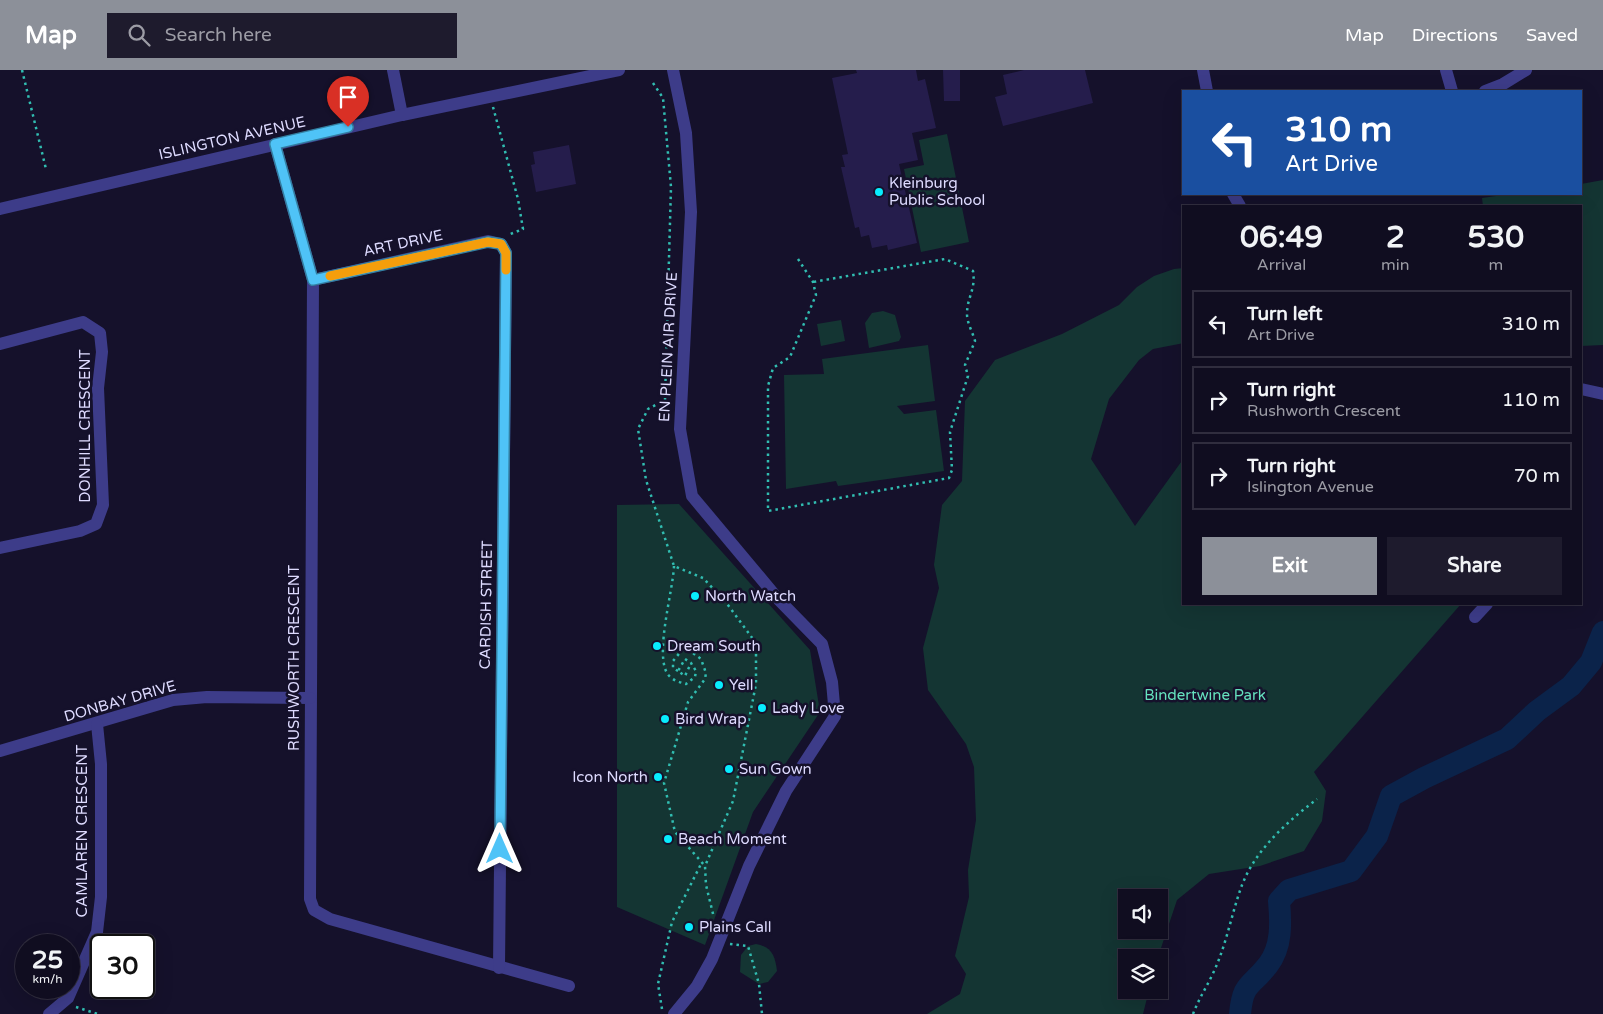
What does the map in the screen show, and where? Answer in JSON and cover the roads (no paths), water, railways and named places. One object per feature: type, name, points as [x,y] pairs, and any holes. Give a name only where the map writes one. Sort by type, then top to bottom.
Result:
[{"type":"street","points":[[393,70],[402,115]]},
{"type":"street","name":"ISLINGTON AVENUE","points":[[0,209],[402,115],[619,70]]},
{"type":"street","name":"EN PLEIN AIR DRIVE","points":[[673,70],[686,133],[691,212],[680,429],[692,496],[779,600],[822,644],[832,682],[835,716],[786,791],[749,866],[722,940],[698,986],[674,1014]]},
{"type":"street","points":[[1203,70],[1207,90]]},
{"type":"street","points":[[1446,70],[1452,90]]},
{"type":"street","points":[[1488,90],[1503,84],[1526,70]]},
{"type":"street","name":"RUSHWORTH CRESCENT","points":[[275,144],[313,280],[310,899],[314,910],[330,919],[499,968],[569,986]]},
{"type":"street","name":"ART DRIVE","points":[[313,280],[488,242],[501,244]]},
{"type":"street","name":"CARDISH STREET","points":[[499,968],[506,253],[501,244]]},
{"type":"street","name":"DONHILL CRESCENT","points":[[0,344],[83,322],[100,333],[102,352],[98,388],[103,505],[96,524],[80,531],[0,548]]},
{"type":"street","points":[[1582,389],[1603,394]]},
{"type":"street","points":[[1475,617],[1486,605]]},
{"type":"street","name":"DONBAY DRIVE","points":[[0,751],[97,724],[173,700],[207,697],[310,698]]},
{"type":"street","name":"CAMLAREN CRESCENT","points":[[50,1014],[68,998],[97,932],[101,897],[101,764],[97,724]]},
{"type":"waterway","points":[[1240,1014],[1245,990],[1273,958],[1280,934],[1279,901],[1289,890],[1351,871],[1377,836],[1391,796],[1424,778],[1507,739],[1537,711],[1571,686],[1591,662],[1603,632]]},
{"type":"place","name":"Kleinburg Public School","points":[[879,192]]},
{"type":"place","name":"North Watch","points":[[695,596]]},
{"type":"place","name":"Dream South","points":[[657,646]]},
{"type":"place","name":"Yell","points":[[719,685]]},
{"type":"place","name":"Lady Love","points":[[762,708]]},
{"type":"place","name":"Bird Wrap","points":[[665,719]]},
{"type":"place","name":"Sun Gown","points":[[729,769]]},
{"type":"place","name":"Icon North","points":[[658,777]]},
{"type":"place","name":"Beach Moment","points":[[668,839]]},
{"type":"place","name":"Plains Call","points":[[689,927]]},
{"type":"park label","name":"Bindertwine Park","points":[[1205,695]]}]
